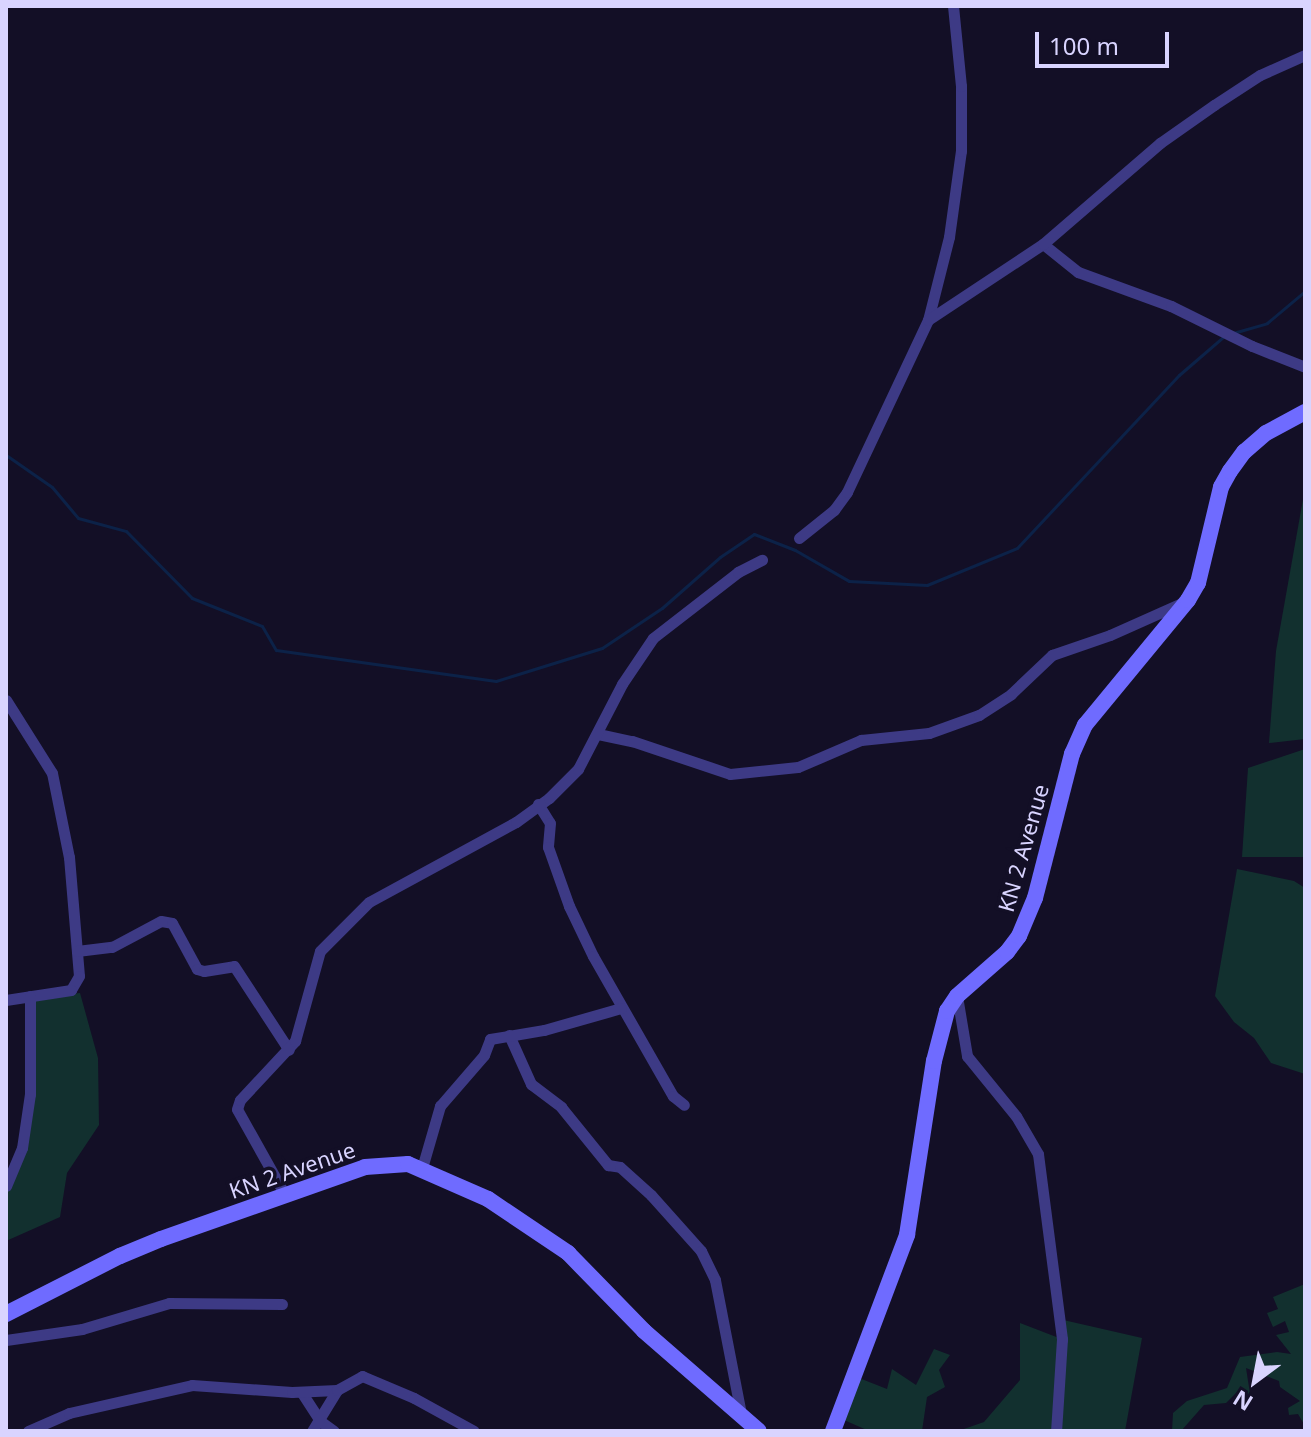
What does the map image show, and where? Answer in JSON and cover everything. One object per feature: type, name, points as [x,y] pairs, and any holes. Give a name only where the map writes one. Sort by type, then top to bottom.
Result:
[{"type":"main road","name":"KN 2 Avenue","points":[[833,1431],[907,1235],[934,1061],[943,1024],[957,996],[1007,952],[1019,936],[1035,898],[1072,754],[1085,725],[1188,600],[1198,583],[1221,487],[1230,471],[1244,452],[1266,433],[1305,412]]},
{"type":"main road","name":"KN 2 Avenue","points":[[6,1314],[120,1256],[285,1195],[365,1167],[387,1163],[422,1168],[488,1199],[568,1253],[632,1320],[759,1431]]},
{"type":"street","points":[[799,538],[834,510],[847,492],[928,320],[946,250],[961,151],[961,86],[953,6]]},
{"type":"street","points":[[928,320],[1043,244],[1160,143],[1260,75],[1305,55]]},
{"type":"street","points":[[1043,244],[1078,272],[1171,306],[1252,346],[1305,367]]},
{"type":"street","points":[[285,1195],[237,1109],[246,1093],[289,1050],[300,1029],[309,982],[320,951],[369,902],[516,822],[578,769],[622,684],[653,638],[738,572],[762,560]]},
{"type":"street","points":[[598,734],[632,741],[730,774],[798,767],[861,740],[929,733],[979,715],[1011,694],[1052,655],[1110,635],[1188,600]]},
{"type":"street","points":[[6,700],[52,773],[69,857],[79,976],[71,990],[6,1000]]},
{"type":"street","points":[[538,804],[550,823],[548,847],[569,906],[621,1008],[673,1096],[684,1105]]},
{"type":"street","points":[[77,951],[112,947],[161,921],[172,923],[197,969],[204,971],[234,966],[289,1050]]},
{"type":"street","points":[[6,1186],[22,1148],[30,1094],[30,996]]},
{"type":"street","points":[[957,996],[967,1056],[1016,1116],[1038,1154],[1062,1339],[1056,1431]]},
{"type":"street","points":[[422,1168],[436,1116],[448,1094],[484,1055],[490,1039],[544,1030],[621,1008]]},
{"type":"street","points":[[509,1035],[531,1084],[561,1107],[608,1165],[620,1167],[651,1195],[701,1251],[715,1280],[741,1414]]},
{"type":"street","points":[[6,1340],[82,1329],[169,1303],[282,1304]]},
{"type":"street","points":[[316,1426],[337,1390],[356,1377],[368,1377],[474,1431]]},
{"type":"street","points":[[28,1431],[69,1413],[192,1385],[302,1393],[337,1390]]},
{"type":"street","points":[[302,1393],[316,1426]]},
{"type":"street","points":[[316,1426],[334,1431]]},
{"type":"green space","points":[[1305,488],[1305,739],[1269,743],[1276,651]]},
{"type":"green space","points":[[1305,749],[1305,857],[1242,857],[1248,768]]},
{"type":"green space","points":[[1237,869],[1294,881],[1305,888],[1305,1074],[1271,1063],[1254,1038],[1234,1022],[1215,996]]},
{"type":"green space","points":[[80,993],[98,1058],[99,1125],[67,1173],[60,1217],[6,1241],[6,1188],[27,1150],[34,998]]},
{"type":"green space","points":[[1305,1284],[1305,1426],[1298,1414],[1289,1415],[1288,1408],[1300,1401],[1280,1387],[1279,1381],[1246,1368],[1251,1400],[1237,1392],[1226,1403],[1204,1405],[1181,1431],[1172,1431],[1173,1413],[1187,1401],[1227,1388],[1240,1357],[1277,1352],[1291,1354],[1276,1335],[1289,1332],[1285,1321],[1273,1327],[1267,1313],[1278,1309],[1273,1297]]},
{"type":"green space","points":[[1059,1319],[1142,1338],[1125,1431],[958,1431],[984,1422],[1020,1380],[1020,1323],[1059,1338]]},
{"type":"green space","points":[[934,1349],[950,1355],[939,1370],[945,1387],[927,1397],[922,1431],[869,1431],[844,1420],[859,1378],[887,1389],[892,1369],[916,1385]]},
{"type":"waterway","points":[[1233,333],[1267,323],[1305,291]]},
{"type":"waterway","points":[[6,455],[52,487],[78,518],[126,531],[192,598],[262,626],[276,650],[496,681],[602,648],[662,608],[720,557],[754,534],[795,550],[849,581],[927,585],[1017,548],[1179,375],[1223,337]]}]
